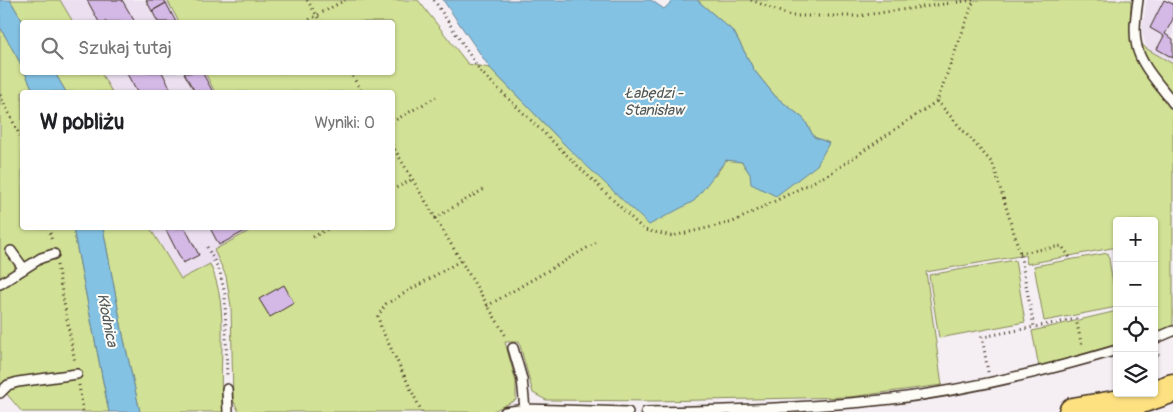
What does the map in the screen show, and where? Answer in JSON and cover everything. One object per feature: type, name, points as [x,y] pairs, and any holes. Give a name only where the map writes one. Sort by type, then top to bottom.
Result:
[{"type":"main road","points":[[1103,412],[1173,388]]},
{"type":"main road","points":[[1073,412],[1141,400]]},
{"type":"lane","points":[[1138,0],[1135,35],[1137,48],[1142,60],[1173,103]]},
{"type":"lane","points":[[11,251],[24,269]]},
{"type":"lane","points":[[0,284],[41,258],[54,254]]},
{"type":"lane","points":[[1158,337],[1173,331]]},
{"type":"lane","points":[[513,348],[522,380],[525,409]]},
{"type":"lane","points":[[646,412],[821,406],[893,399],[990,383],[1051,370],[1113,351]]},
{"type":"lane","points":[[0,393],[8,385],[18,382],[78,374]]},
{"type":"lane","points":[[227,389],[228,412]]},
{"type":"lane","points":[[505,412],[525,409],[628,412]]},
{"type":"path","points":[[308,0],[320,20]]},
{"type":"path","points":[[309,20],[345,0]]},
{"type":"path","points":[[434,0],[480,72],[644,230],[673,236],[733,222],[831,173],[937,100],[973,0],[847,16],[791,16],[751,0]]},
{"type":"path","points":[[352,75],[361,90]]},
{"type":"path","points":[[0,95],[20,136]]},
{"type":"path","points":[[395,120],[436,97]]},
{"type":"path","points":[[937,100],[993,164],[1020,253],[1034,327]]},
{"type":"path","points":[[395,150],[513,348]]},
{"type":"path","points":[[395,188],[413,179]]},
{"type":"path","points":[[435,218],[486,188]]},
{"type":"path","points":[[313,237],[325,230]]},
{"type":"path","points":[[487,306],[599,241]]},
{"type":"path","points":[[1020,253],[1062,246],[1072,259]]},
{"type":"path","points":[[208,247],[220,272],[225,295],[227,389]]},
{"type":"path","points":[[54,254],[84,412]]},
{"type":"path","points":[[422,412],[381,328],[378,316],[386,304],[460,261]]},
{"type":"path","points":[[990,383],[982,336],[1076,320],[1084,360]]},
{"type":"shaded area","points":[[60,0],[167,0],[178,20],[72,20]]},
{"type":"shaded area","points":[[1147,0],[1173,0],[1173,64],[1147,49],[1142,31]]},
{"type":"shaded area","points":[[102,75],[206,75],[214,90],[111,90]]},
{"type":"shaded area","points":[[151,230],[251,230],[214,250],[219,260],[181,279]]},
{"type":"green space","points":[[10,0],[60,0],[72,20],[22,20]]},
{"type":"green space","points":[[167,0],[418,0],[468,64],[490,68],[569,149],[715,176],[726,160],[742,162],[750,174],[829,143],[814,137],[804,119],[775,96],[754,70],[734,32],[697,0],[1131,0],[1130,33],[1147,49],[1173,64],[1173,326],[1158,332],[1158,217],[1113,217],[1113,248],[1027,264],[1025,255],[926,272],[942,385],[850,397],[656,401],[546,400],[533,393],[519,342],[505,342],[516,382],[516,400],[491,412],[239,412],[233,400],[231,306],[226,276],[214,250],[251,230],[395,230],[395,90],[214,90],[206,75],[395,75],[395,20],[178,20]]},
{"type":"green space","points":[[0,27],[20,62],[20,75],[26,75],[33,90],[20,90],[20,230],[73,230],[109,412],[22,412],[0,386]]},
{"type":"green space","points":[[56,75],[102,75],[111,90],[65,90]]},
{"type":"green space","points":[[103,230],[151,230],[181,279],[210,264],[220,300],[222,318],[223,412],[140,412]]},
{"type":"green space","points":[[1108,253],[1113,283],[1113,308],[1044,321],[1034,266]]},
{"type":"green space","points":[[1015,260],[1025,322],[939,338],[929,275]]},
{"type":"green space","points":[[1113,312],[1113,345],[1039,367],[1032,331]]},
{"type":"water","points":[[0,0],[10,0],[22,20],[20,20],[20,62],[0,27]]},
{"type":"water","name":"Łabędzi - Stanisław","points":[[443,0],[651,0],[664,9],[673,0],[697,0],[734,32],[754,70],[775,96],[804,119],[814,137],[829,143],[817,165],[776,196],[751,184],[750,174],[742,162],[726,160],[694,201],[649,225],[569,149],[490,68]]},
{"type":"water","points":[[26,75],[56,75],[65,90],[33,90]]},
{"type":"water","name":"Kłodnica","points":[[73,230],[103,230],[140,412],[109,412]]},
{"type":"building","points":[[87,0],[122,0],[134,20],[98,20]]},
{"type":"building","points":[[146,0],[164,0],[166,3],[152,11]]},
{"type":"building","points":[[1164,0],[1173,4],[1173,19],[1165,34],[1173,39],[1173,58],[1157,49],[1164,36],[1150,28]]},
{"type":"building","points":[[166,3],[175,20],[157,20],[152,11]]},
{"type":"building","points":[[128,75],[164,75],[171,90],[136,90]]},
{"type":"building","points":[[185,75],[204,75],[212,90],[194,90]]},
{"type":"building","points":[[166,230],[186,230],[199,255],[183,263]]},
{"type":"building","points":[[211,230],[247,230],[219,245]]},
{"type":"building","points":[[284,285],[294,303],[270,317],[259,299]]}]
